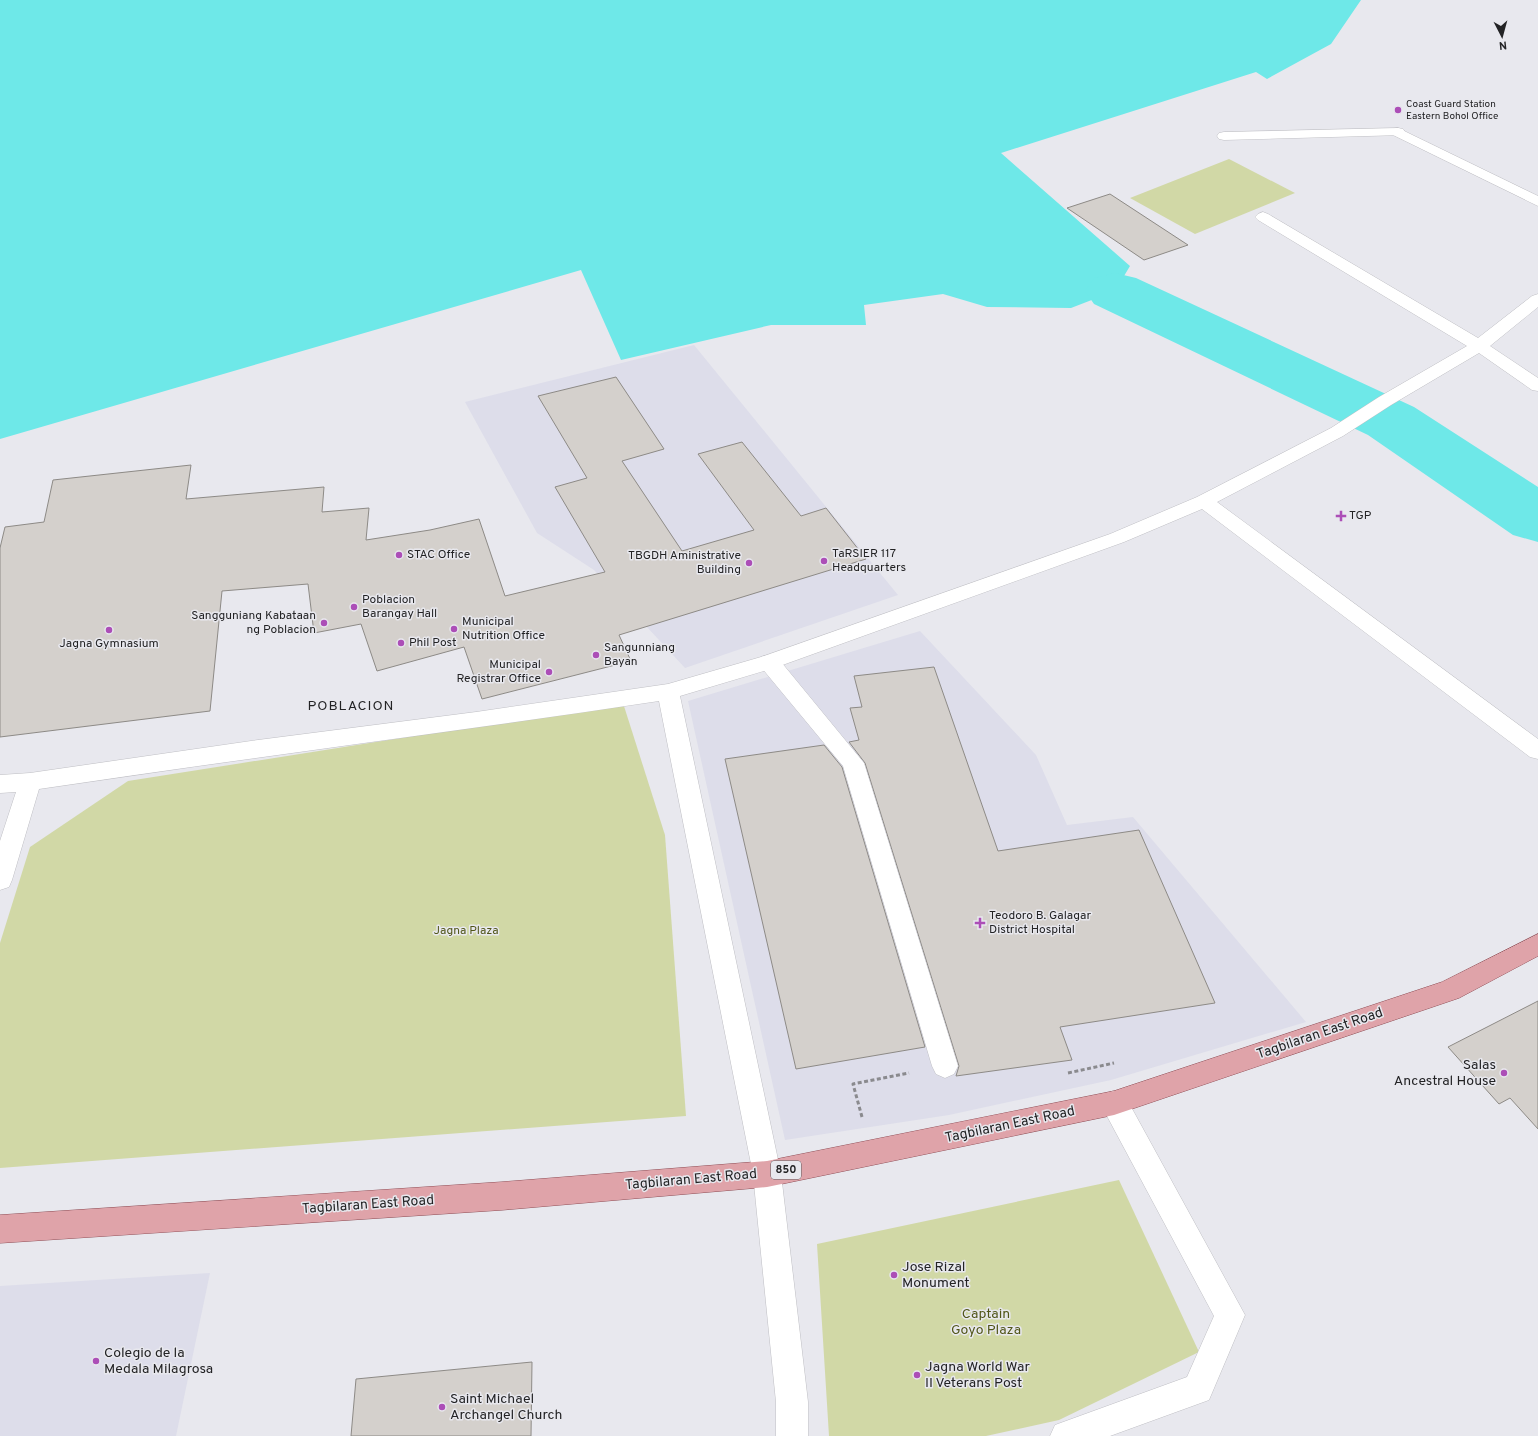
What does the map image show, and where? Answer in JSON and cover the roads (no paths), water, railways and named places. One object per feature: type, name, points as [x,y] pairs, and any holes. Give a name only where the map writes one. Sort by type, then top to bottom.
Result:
[{"type":"main road","name":"Tagbilaran East Road","points":[[0,1229],[502,1196],[767,1174],[1114,1103],[1450,990],[1538,944]]},
{"type":"street","points":[[1224,136],[1398,132],[1538,202]]},
{"type":"street","points":[[1262,217],[1479,346],[1538,386]]},
{"type":"street","points":[[0,784],[30,782],[258,748],[476,720],[668,692],[768,662],[1117,538],[1204,501],[1337,432],[1385,401],[1479,346],[1538,298]]},
{"type":"street","points":[[1204,501],[1538,751]]},
{"type":"street","points":[[768,662],[853,763],[945,1066]]},
{"type":"street","points":[[668,692],[767,1174],[792,1402],[792,1436]]},
{"type":"street","points":[[0,880],[30,782]]},
{"type":"street","points":[[1066,1436],[1198,1389],[1230,1315],[1114,1103]]},
{"type":"water","points":[[0,0],[1361,0],[1331,44],[1267,79],[1256,72],[1001,153],[1130,266],[1115,291],[1071,308],[987,307],[943,294],[864,305],[866,325],[771,325],[621,360],[581,270],[0,439]]},
{"type":"waterway","points":[[1115,291],[1391,421],[1538,519]]},
{"type":"place","name":"Coast Guard Station Eastern Bohol Office","points":[[1398,110]]},
{"type":"place","name":"TGP","points":[[1341,516]]},
{"type":"place","name":"STAC Office","points":[[399,555]]},
{"type":"place","name":"TaRSIER 117 Headquarters","points":[[824,561]]},
{"type":"place","name":"TBGDH Aministrative Building","points":[[749,563]]},
{"type":"place","name":"Poblacion Barangay Hall","points":[[354,607]]},
{"type":"place","name":"Sangguniang Kabataan ng Poblacion","points":[[324,623]]},
{"type":"place","name":"Municipal Nutrition Office","points":[[454,629]]},
{"type":"place","name":"Jagna Gymnasium","points":[[109,630]]},
{"type":"place","name":"Phil Post","points":[[401,643]]},
{"type":"place","name":"Sangunniang Bayan","points":[[596,655]]},
{"type":"place","name":"Municipal Registrar Office","points":[[549,672]]},
{"type":"place","name":"Teodoro B. Galagar District Hospital","points":[[980,923]]},
{"type":"place","name":"Salas Ancestral House","points":[[1504,1073]]},
{"type":"place","name":"Jose Rizal Monument","points":[[894,1275]]},
{"type":"place","name":"Colegio de la Medala Milagrosa","points":[[96,1361]]},
{"type":"place","name":"Jagna World War II Veterans Post","points":[[917,1375]]},
{"type":"place","name":"Saint Michael Archangel Church","points":[[442,1407]]},
{"type":"district","name":"POBLACION","points":[[351,706]]},
{"type":"park label","name":"Jagna Plaza","points":[[466,931]]},
{"type":"park label","name":"Captain Goyo Plaza","points":[[986,1322]]}]
